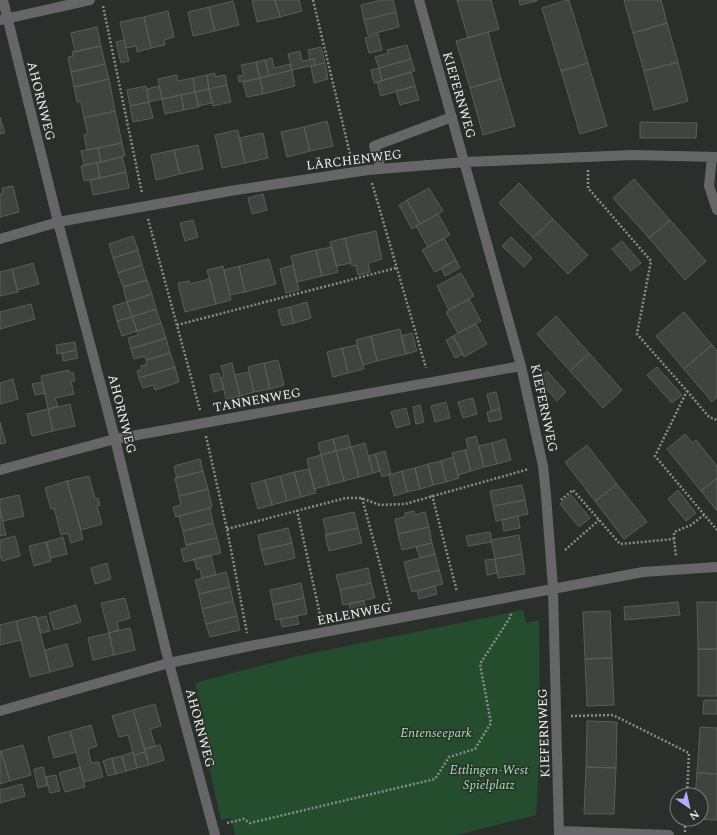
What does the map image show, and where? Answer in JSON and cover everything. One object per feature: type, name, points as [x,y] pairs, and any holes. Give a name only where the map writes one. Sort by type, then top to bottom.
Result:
[{"type":"street","name":"AHORNWEG","points":[[3,0],[4,19],[115,439],[169,663],[214,830]]},
{"type":"street","points":[[4,19],[90,0]]},
{"type":"street","name":"KIEFERNWEG","points":[[419,0],[522,366],[543,466],[553,588],[559,833]]},
{"type":"street","points":[[381,169],[374,146],[452,117]]},
{"type":"street","name":"LÄRCHENWEG","points":[[0,239],[58,222],[230,190],[368,170],[465,162],[633,155],[715,157]]},
{"type":"street","points":[[715,157],[709,186],[717,210]]},
{"type":"street","name":"TANNENWEG","points":[[0,470],[115,439],[522,366]]},
{"type":"street","name":"ERLENWEG","points":[[0,711],[169,663],[250,646],[643,572],[717,567]]},
{"type":"street","points":[[559,833],[669,835]]},
{"type":"path","points":[[101,0],[145,206],[203,423],[227,529],[250,646]]},
{"type":"path","points":[[313,0],[354,172]]},
{"type":"path","points":[[588,157],[588,188],[651,260],[637,334],[709,417],[717,420]]},
{"type":"path","points":[[368,170],[431,382]]},
{"type":"path","points":[[177,324],[396,268]]},
{"type":"path","points":[[687,391],[655,456],[717,530]]},
{"type":"path","points":[[227,529],[346,498],[361,498],[380,505],[405,504],[432,495],[543,466]]},
{"type":"path","points":[[547,507],[554,505],[573,490],[620,544],[674,539]]},
{"type":"path","points":[[432,495],[460,606]]},
{"type":"path","points":[[361,498],[395,619]]},
{"type":"path","points":[[297,510],[324,633]]},
{"type":"path","points":[[677,570],[674,532],[691,525],[704,515]]},
{"type":"path","points":[[551,555],[560,554],[599,520]]},
{"type":"path","points":[[214,830],[244,819],[250,823],[435,779],[449,757],[475,749],[491,723],[480,664],[511,616],[508,597]]},
{"type":"path","points":[[556,717],[613,715],[689,753],[687,787]]},
{"type":"green space","name":"Entenseepark","points":[[523,610],[526,623],[539,620],[540,749],[536,815],[457,835],[235,835],[231,818],[221,820],[198,719],[204,717],[195,683],[298,656]]},
{"type":"building","points":[[252,0],[275,0],[280,17],[257,22]]},
{"type":"building","points":[[275,0],[299,0],[302,11],[280,17]]},
{"type":"building","points":[[381,0],[393,0],[396,12],[364,20],[361,5]]},
{"type":"building","points":[[457,0],[491,0],[499,29],[468,38]]},
{"type":"building","points":[[519,0],[536,0],[537,1],[520,5]]},
{"type":"building","points":[[569,0],[588,63],[561,71],[542,8]]},
{"type":"building","points":[[624,0],[661,0],[667,23],[633,33]]},
{"type":"building","points":[[233,1],[239,25],[215,31],[209,7]]},
{"type":"building","points":[[209,7],[215,31],[193,36],[188,12]]},
{"type":"building","points":[[168,11],[174,37],[164,40],[165,45],[151,48],[144,17]]},
{"type":"building","points":[[396,12],[399,27],[368,35],[364,20]]},
{"type":"building","points":[[144,17],[151,48],[137,52],[136,46],[126,48],[120,22]]},
{"type":"building","points":[[667,23],[678,62],[644,71],[633,33]]},
{"type":"building","points":[[97,27],[101,46],[75,52],[71,33]]},
{"type":"building","points":[[488,32],[501,79],[470,88],[456,41]]},
{"type":"building","points":[[378,34],[382,50],[369,53],[365,38]]},
{"type":"building","points":[[124,40],[129,61],[121,63],[116,42]]},
{"type":"building","points":[[407,45],[411,59],[379,68],[375,57],[388,53],[387,50]]},
{"type":"building","points":[[101,46],[105,64],[71,72],[68,57],[73,56],[72,52]]},
{"type":"building","points":[[321,47],[325,63],[315,65],[314,59],[310,60],[308,50]]},
{"type":"building","points":[[300,51],[302,61],[314,59],[315,65],[292,70],[288,54]]},
{"type":"building","points":[[272,58],[274,68],[290,64],[292,70],[269,76],[265,60]]},
{"type":"building","points":[[411,59],[415,71],[382,81],[379,68]]},
{"type":"building","points":[[265,60],[269,76],[260,78],[256,62]]},
{"type":"building","points":[[256,62],[260,78],[239,82],[238,76],[244,75],[241,65]]},
{"type":"building","points":[[678,62],[688,101],[654,110],[644,71]]},
{"type":"building","points":[[325,63],[328,79],[314,83],[311,66]]},
{"type":"building","points":[[588,63],[607,126],[580,134],[561,71]]},
{"type":"building","points":[[105,64],[109,79],[74,87],[71,72]]},
{"type":"building","points":[[379,68],[382,81],[374,83],[371,70]]},
{"type":"building","points":[[292,70],[295,86],[263,94],[260,78]]},
{"type":"building","points":[[411,72],[415,86],[381,96],[377,82]]},
{"type":"building","points":[[215,73],[215,77],[225,75],[227,85],[209,89],[207,75]]},
{"type":"building","points":[[177,75],[178,81],[193,78],[195,92],[162,99],[158,79]]},
{"type":"building","points":[[207,75],[209,89],[195,92],[193,78]]},
{"type":"building","points":[[260,78],[263,94],[247,97],[243,82]]},
{"type":"building","points":[[109,79],[115,111],[84,118],[81,102],[77,102],[74,87]]},
{"type":"building","points":[[501,79],[515,126],[483,135],[470,88]]},
{"type":"building","points":[[227,85],[231,102],[213,106],[209,89]]},
{"type":"building","points":[[146,86],[149,102],[130,106],[127,90]]},
{"type":"building","points":[[159,86],[162,99],[149,102],[147,89]]},
{"type":"building","points":[[415,86],[419,100],[400,105],[396,91]]},
{"type":"building","points":[[209,89],[212,103],[198,106],[195,92]]},
{"type":"building","points":[[195,92],[199,107],[184,110],[181,95]]},
{"type":"building","points":[[181,95],[184,110],[165,114],[162,99]]},
{"type":"building","points":[[149,102],[153,118],[133,122],[130,106]]},
{"type":"building","points":[[115,111],[122,143],[87,150],[84,135],[88,134],[84,118]]},
{"type":"building","points":[[0,117],[5,133],[0,134]]},
{"type":"building","points":[[327,121],[333,146],[310,151],[304,127]]},
{"type":"building","points":[[640,122],[697,123],[696,138],[640,138]]},
{"type":"building","points":[[304,127],[310,151],[287,157],[281,132]]},
{"type":"building","points":[[238,130],[245,163],[222,168],[215,135]]},
{"type":"building","points":[[263,133],[268,158],[245,163],[239,138]]},
{"type":"building","points":[[122,143],[125,156],[101,162],[98,148]]},
{"type":"building","points":[[198,145],[203,169],[180,174],[174,150]]},
{"type":"building","points":[[98,148],[101,162],[84,165],[81,151]]},
{"type":"building","points":[[174,150],[180,174],[156,180],[151,155]]},
{"type":"building","points":[[122,157],[126,172],[100,178],[97,163]]},
{"type":"building","points":[[97,163],[100,178],[84,181],[81,166]]},
{"type":"building","points":[[126,172],[129,188],[93,195],[90,180]]},
{"type":"building","points":[[634,179],[670,220],[649,238],[613,198]]},
{"type":"building","points":[[519,183],[553,219],[533,238],[499,203]]},
{"type":"building","points":[[13,186],[19,212],[0,217],[0,194],[3,194],[2,188]]},
{"type":"building","points":[[429,188],[443,211],[420,224],[407,200]]},
{"type":"building","points":[[263,194],[267,210],[252,214],[248,198]]},
{"type":"building","points":[[407,200],[420,224],[412,229],[399,205]]},
{"type":"building","points":[[438,214],[450,235],[428,247],[416,226]]},
{"type":"building","points":[[553,219],[588,255],[568,274],[533,238]]},
{"type":"building","points":[[193,220],[198,237],[185,241],[180,223]]},
{"type":"building","points":[[670,220],[706,261],[685,280],[649,238]]},
{"type":"building","points":[[376,231],[382,259],[368,263],[370,272],[358,275],[356,265],[352,266],[345,238]]},
{"type":"building","points":[[133,236],[138,250],[113,258],[109,244]]},
{"type":"building","points":[[511,237],[532,258],[524,267],[502,246]]},
{"type":"building","points":[[345,238],[351,263],[336,266],[330,242]]},
{"type":"building","points":[[444,238],[456,260],[435,272],[422,250]]},
{"type":"building","points":[[622,241],[641,263],[631,271],[612,249]]},
{"type":"building","points":[[332,247],[338,272],[322,276],[316,250]]},
{"type":"building","points":[[138,250],[142,265],[118,273],[113,258]]},
{"type":"building","points":[[316,250],[322,276],[297,282],[291,256]]},
{"type":"building","points":[[269,259],[276,284],[245,292],[239,266]]},
{"type":"building","points":[[456,260],[460,268],[445,276],[441,268]]},
{"type":"building","points":[[33,263],[39,284],[17,290],[12,269]]},
{"type":"building","points":[[142,265],[147,280],[123,287],[118,273]]},
{"type":"building","points":[[293,265],[299,290],[286,293],[280,269]]},
{"type":"building","points":[[223,266],[231,300],[216,304],[207,270]]},
{"type":"building","points":[[239,266],[245,292],[230,295],[224,270]]},
{"type":"building","points":[[12,269],[18,292],[0,296],[0,272]]},
{"type":"building","points":[[461,273],[474,296],[449,310],[437,286]]},
{"type":"building","points":[[210,279],[216,304],[185,312],[178,283],[189,281],[190,284]]},
{"type":"building","points":[[147,280],[152,294],[127,302],[123,287]]},
{"type":"building","points":[[152,294],[156,309],[132,317],[127,302]]},
{"type":"building","points":[[469,299],[481,321],[458,333],[446,312]]},
{"type":"building","points":[[127,302],[132,317],[117,321],[113,306]]},
{"type":"building","points":[[307,302],[311,318],[294,323],[290,307]]},
{"type":"building","points":[[31,304],[35,319],[0,329],[0,312]]},
{"type":"building","points":[[290,307],[294,323],[282,326],[278,310]]},
{"type":"building","points":[[156,309],[161,323],[137,331],[132,317]]},
{"type":"building","points":[[684,312],[712,345],[684,369],[656,336]]},
{"type":"building","points":[[556,316],[589,353],[570,371],[537,334]]},
{"type":"building","points":[[132,317],[137,331],[122,336],[117,321]]},
{"type":"building","points":[[161,323],[166,338],[131,349],[128,338],[138,335],[137,331]]},
{"type":"building","points":[[476,324],[487,344],[464,357],[453,336]]},
{"type":"building","points":[[400,329],[406,354],[377,361],[371,336]]},
{"type":"building","points":[[412,333],[417,351],[406,354],[401,336]]},
{"type":"building","points":[[371,336],[377,361],[363,365],[356,340]]},
{"type":"building","points":[[453,336],[463,354],[455,358],[446,340]]},
{"type":"building","points":[[166,338],[170,353],[146,360],[145,356],[134,359],[131,349]]},
{"type":"building","points":[[75,342],[76,350],[57,354],[56,345]]},
{"type":"building","points":[[357,345],[364,369],[348,373],[342,348]]},
{"type":"building","points":[[712,345],[717,351],[717,397],[712,402],[684,369]]},
{"type":"building","points":[[342,348],[348,373],[333,377],[327,352]]},
{"type":"building","points":[[76,350],[78,358],[63,361],[62,353]]},
{"type":"building","points":[[170,353],[175,367],[139,378],[137,371],[142,369],[141,366],[147,364],[146,360]]},
{"type":"building","points":[[589,353],[622,390],[603,408],[570,371]]},
{"type":"building","points":[[278,360],[284,385],[270,389],[264,363]]},
{"type":"building","points":[[232,363],[240,396],[226,399],[221,378],[224,377],[221,366]]},
{"type":"building","points":[[264,363],[270,389],[254,392],[248,367]]},
{"type":"building","points":[[175,367],[179,382],[155,390],[153,385],[143,388],[139,378]]},
{"type":"building","points":[[657,367],[682,395],[672,403],[647,375]]},
{"type":"building","points":[[69,370],[70,373],[73,372],[75,381],[71,381],[74,394],[55,398],[58,407],[48,409],[41,376]]},
{"type":"building","points":[[547,371],[566,392],[557,401],[538,379]]},
{"type":"building","points":[[249,372],[254,392],[240,396],[235,375]]},
{"type":"building","points":[[219,373],[224,389],[214,392],[210,375]]},
{"type":"building","points":[[13,379],[18,399],[0,404],[0,383]]},
{"type":"building","points":[[42,382],[45,393],[35,395],[32,384]]},
{"type":"building","points":[[496,392],[500,409],[491,411],[487,394]]},
{"type":"building","points":[[473,398],[477,414],[463,418],[458,402]]},
{"type":"building","points":[[446,402],[450,418],[435,422],[431,406]]},
{"type":"building","points":[[70,404],[75,426],[53,431],[48,409]]},
{"type":"building","points":[[420,405],[424,422],[416,424],[413,407]]},
{"type":"building","points":[[406,408],[410,424],[396,428],[391,412]]},
{"type":"building","points":[[48,409],[53,431],[32,436],[27,414]]},
{"type":"building","points":[[500,409],[502,419],[489,422],[487,412]]},
{"type":"building","points":[[0,422],[6,443],[0,444]]},
{"type":"building","points":[[685,434],[692,443],[696,440],[717,466],[717,478],[701,491],[667,449]]},
{"type":"building","points":[[348,435],[351,447],[336,451],[333,439]]},
{"type":"building","points":[[476,436],[484,467],[471,471],[465,450],[468,449],[466,439]]},
{"type":"building","points":[[333,439],[336,451],[321,455],[318,443]]},
{"type":"building","points":[[505,439],[511,460],[497,464],[492,443]]},
{"type":"building","points":[[365,443],[373,473],[359,477],[351,447]]},
{"type":"building","points":[[492,443],[497,464],[484,467],[479,446]]},
{"type":"building","points":[[587,445],[617,484],[595,501],[565,462]]},
{"type":"building","points":[[351,447],[359,477],[344,481],[336,451]]},
{"type":"building","points":[[465,450],[471,471],[458,475],[452,453]]},
{"type":"building","points":[[336,451],[344,481],[329,485],[321,455]]},
{"type":"building","points":[[385,451],[391,474],[382,477],[375,454]]},
{"type":"building","points":[[375,454],[380,471],[373,473],[369,456]]},
{"type":"building","points":[[321,455],[329,485],[314,489],[307,459]]},
{"type":"building","points":[[453,457],[459,478],[446,482],[441,461]]},
{"type":"building","points":[[200,459],[203,471],[177,478],[174,466]]},
{"type":"building","points":[[441,461],[446,482],[433,485],[428,464]]},
{"type":"building","points":[[428,464],[433,485],[420,489],[415,468]]},
{"type":"building","points":[[415,468],[420,489],[407,492],[402,471]]},
{"type":"building","points":[[309,469],[316,493],[301,497],[294,472]]},
{"type":"building","points":[[203,471],[208,489],[179,496],[175,478]]},
{"type":"building","points":[[402,471],[407,492],[394,496],[389,475]]},
{"type":"building","points":[[294,472],[301,497],[287,501],[280,476]]},
{"type":"building","points":[[89,476],[95,499],[98,498],[100,505],[97,506],[102,524],[81,530],[67,481]]},
{"type":"building","points":[[280,476],[287,501],[272,505],[265,480]]},
{"type":"building","points":[[717,478],[717,511],[701,491]]},
{"type":"building","points":[[265,480],[272,505],[258,509],[251,484]]},
{"type":"building","points":[[67,481],[83,539],[71,543],[68,533],[61,535],[54,508],[51,509],[45,488]]},
{"type":"building","points":[[617,484],[647,522],[624,539],[595,501]]},
{"type":"building","points":[[522,485],[525,500],[493,506],[490,491]]},
{"type":"building","points":[[208,489],[212,507],[176,517],[173,507],[181,505],[179,496]]},
{"type":"building","points":[[678,490],[696,513],[686,521],[668,499]]},
{"type":"building","points":[[19,495],[24,516],[3,521],[0,509],[0,499]]},
{"type":"building","points":[[571,495],[590,518],[579,527],[560,504]]},
{"type":"building","points":[[525,500],[528,514],[496,521],[493,506]]},
{"type":"building","points":[[210,508],[213,523],[183,531],[179,516]]},
{"type":"building","points":[[0,509],[6,535],[0,536]]},
{"type":"building","points":[[414,511],[415,515],[425,512],[429,527],[398,534],[395,519],[405,517],[405,513]]},
{"type":"building","points":[[354,512],[358,528],[327,535],[323,519]]},
{"type":"building","points":[[518,516],[520,528],[504,531],[502,520]]},
{"type":"building","points":[[213,523],[217,538],[186,545],[183,531]]},
{"type":"building","points":[[429,527],[432,543],[402,550],[398,534]]},
{"type":"building","points":[[288,528],[292,543],[261,550],[258,535]]},
{"type":"building","points":[[358,528],[362,543],[329,551],[325,535]]},
{"type":"building","points":[[490,532],[492,542],[468,546],[466,536]]},
{"type":"building","points":[[519,535],[522,554],[495,559],[491,540]]},
{"type":"building","points":[[15,536],[20,556],[2,561],[0,554],[0,540]]},
{"type":"building","points":[[63,537],[67,554],[51,558],[46,542]]},
{"type":"building","points":[[217,538],[221,553],[184,562],[181,549],[187,548],[186,545]]},
{"type":"building","points":[[46,542],[51,561],[34,566],[29,546]]},
{"type":"building","points":[[292,543],[295,558],[265,565],[261,550]]},
{"type":"building","points":[[432,543],[435,554],[420,558],[416,547]]},
{"type":"building","points":[[435,554],[439,570],[408,578],[404,562]]},
{"type":"building","points":[[522,554],[525,574],[498,578],[495,559]]},
{"type":"building","points":[[211,555],[216,575],[202,578],[200,569],[197,570],[194,559]]},
{"type":"building","points":[[495,559],[497,573],[487,575],[485,560]]},
{"type":"building","points":[[107,563],[111,579],[95,584],[91,568]]},
{"type":"building","points":[[368,568],[371,583],[340,590],[336,575]]},
{"type":"building","points":[[439,570],[443,584],[412,592],[408,578]]},
{"type":"building","points":[[226,572],[230,587],[199,594],[195,580]]},
{"type":"building","points":[[301,583],[304,598],[273,605],[270,590]]},
{"type":"building","points":[[371,583],[375,598],[343,605],[340,590]]},
{"type":"building","points":[[435,586],[437,594],[419,599],[417,591]]},
{"type":"building","points":[[230,587],[233,601],[202,609],[199,594]]},
{"type":"building","points":[[125,598],[130,618],[117,622],[119,630],[109,633],[101,603]]},
{"type":"building","points":[[304,598],[307,614],[276,620],[273,605]]},
{"type":"building","points":[[233,601],[237,616],[206,624],[202,609]]},
{"type":"building","points":[[364,601],[366,609],[351,612],[349,604]]},
{"type":"building","points":[[678,602],[680,615],[625,620],[624,607]]},
{"type":"building","points":[[697,602],[717,602],[717,649],[698,649]]},
{"type":"building","points":[[76,605],[81,622],[54,630],[49,613]]},
{"type":"building","points":[[610,611],[612,658],[585,659],[583,612]]},
{"type":"building","points":[[36,616],[50,672],[30,677],[16,621]]},
{"type":"building","points":[[46,616],[50,631],[41,633],[37,618]]},
{"type":"building","points":[[237,616],[240,630],[210,637],[206,624]]},
{"type":"building","points":[[297,616],[299,624],[282,627],[280,619]]},
{"type":"building","points":[[16,621],[21,640],[0,645],[0,625]]},
{"type":"building","points":[[130,628],[135,650],[114,655],[109,633]]},
{"type":"building","points":[[109,633],[114,655],[93,660],[88,638]]},
{"type":"building","points":[[67,644],[73,666],[50,672],[45,650]]},
{"type":"building","points":[[698,649],[717,649],[717,696],[698,696]]},
{"type":"building","points":[[612,658],[614,705],[587,706],[585,659]]},
{"type":"building","points":[[704,700],[717,700],[717,714],[703,714]]},
{"type":"building","points":[[155,704],[161,726],[150,729],[155,746],[145,749],[133,710]]},
{"type":"building","points":[[133,710],[145,752],[134,755],[128,735],[119,737],[112,716]]},
{"type":"building","points":[[587,721],[617,722],[616,768],[586,767]]},
{"type":"building","points":[[91,725],[97,746],[88,749],[91,763],[99,762],[103,777],[84,782],[70,731]]},
{"type":"building","points":[[700,727],[717,728],[717,774],[697,773]]},
{"type":"building","points":[[70,731],[76,752],[54,758],[48,737]]},
{"type":"building","points":[[23,745],[31,775],[10,781],[1,751]]},
{"type":"building","points":[[160,745],[164,760],[149,765],[145,749]]},
{"type":"building","points":[[0,751],[10,781],[0,784]]},
{"type":"building","points":[[133,752],[137,768],[126,771],[122,756]]},
{"type":"building","points":[[145,752],[149,765],[137,768],[134,755]]},
{"type":"building","points":[[122,756],[126,771],[116,774],[112,758]]},
{"type":"building","points":[[112,758],[116,774],[108,776],[103,761]]},
{"type":"building","points":[[43,767],[48,785],[38,788],[34,769]]},
{"type":"building","points":[[80,767],[85,787],[65,792],[59,773]]},
{"type":"building","points":[[586,767],[616,768],[614,814],[584,814]]},
{"type":"building","points":[[697,773],[717,774],[717,820],[709,820],[709,787],[696,787]]},
{"type":"building","points":[[56,775],[60,791],[50,793],[45,777]]},
{"type":"building","points":[[22,784],[25,796],[0,803],[0,790]]},
{"type":"park label","name":"Ettlingen-West Spielplatz","points":[[489,778]]}]
